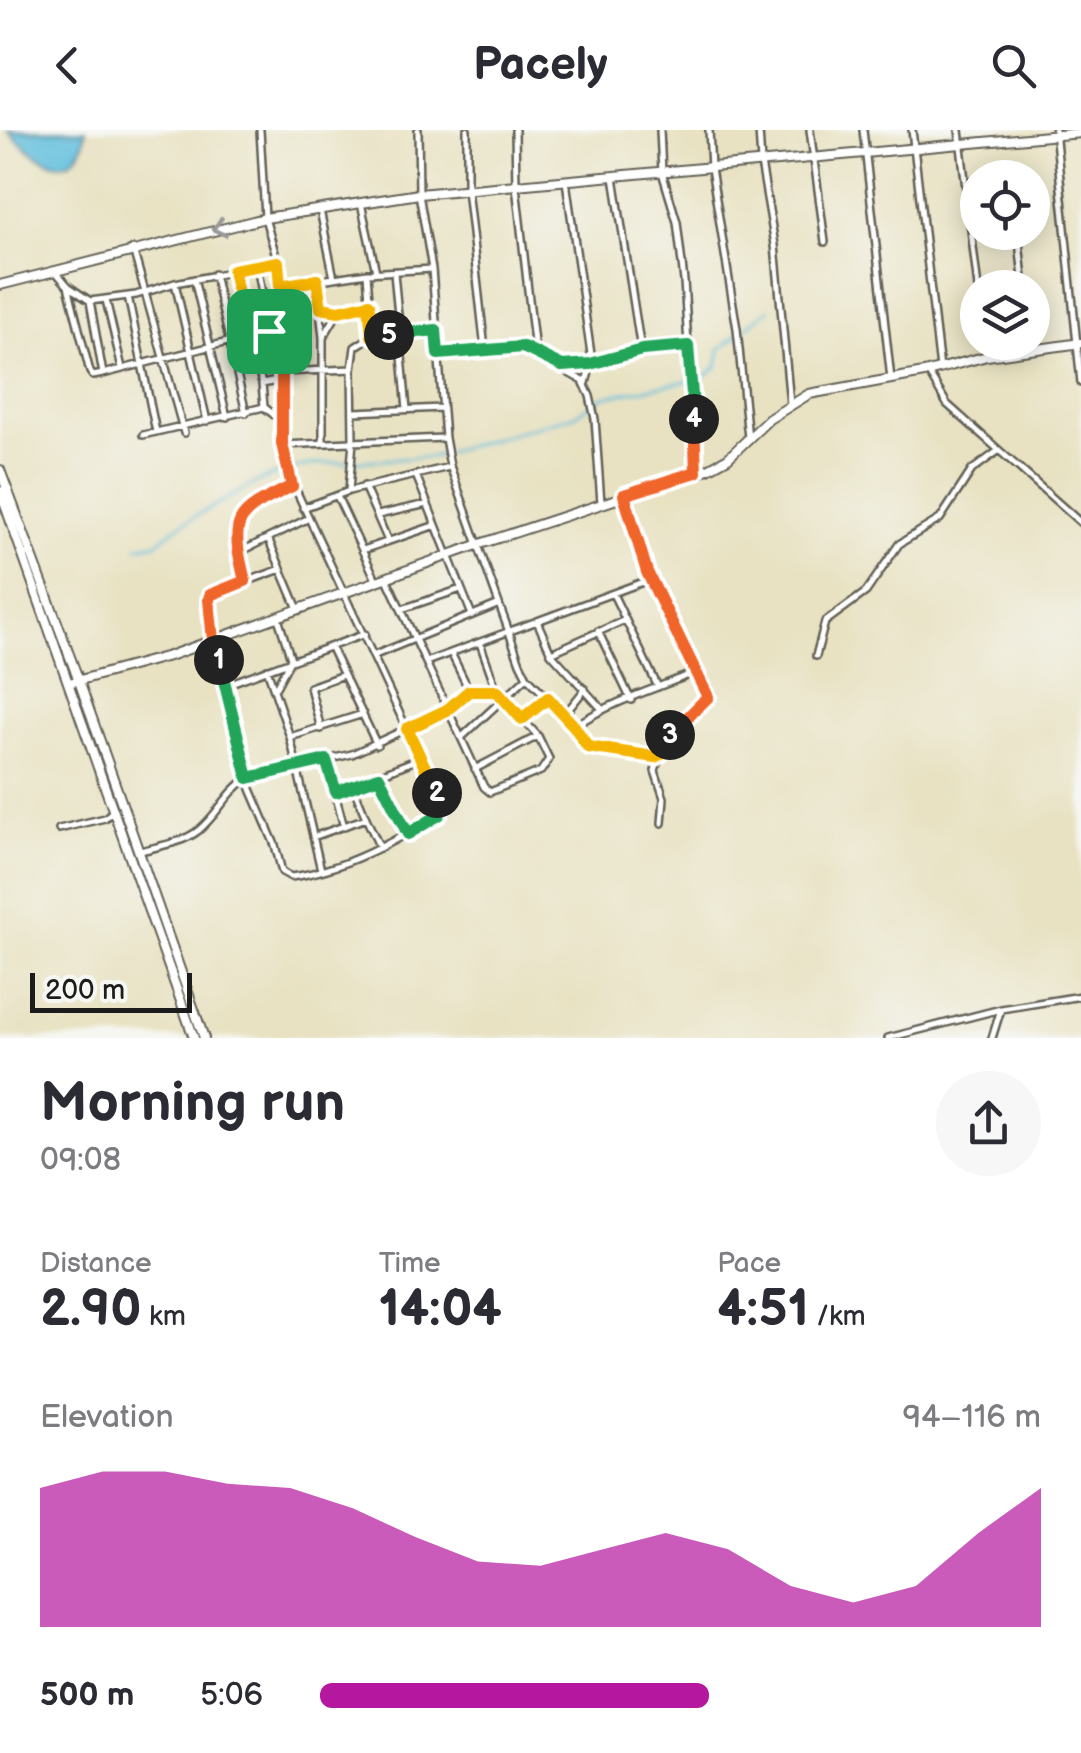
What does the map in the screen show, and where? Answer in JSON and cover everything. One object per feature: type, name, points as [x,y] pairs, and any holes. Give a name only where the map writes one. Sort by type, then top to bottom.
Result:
[{"type":"street","points":[[260,130],[265,218],[278,262],[280,286],[282,444],[288,475],[443,807],[439,815],[380,848],[291,877],[282,872],[276,845],[248,778],[228,684],[213,641],[210,597],[282,569]]},
{"type":"street","points":[[418,130],[419,194],[432,269],[444,438],[507,634],[527,678],[564,714],[589,748],[653,757],[661,754]]},
{"type":"street","points":[[466,130],[467,189],[485,349]]},
{"type":"street","points":[[515,130],[516,186],[535,351]]},
{"type":"street","points":[[660,130],[662,172],[677,222],[696,472]]},
{"type":"street","points":[[709,130],[711,168],[738,329],[748,438]]},
{"type":"street","points":[[759,130],[790,404]]},
{"type":"street","points":[[810,130],[825,242]]},
{"type":"street","points":[[864,130],[891,379]]},
{"type":"street","points":[[912,130],[940,368]]},
{"type":"street","points":[[959,130],[962,160]]},
{"type":"street","points":[[1055,133],[1081,383]]},
{"type":"street","points":[[0,285],[265,218],[419,194],[864,154],[1007,135],[1081,133]]},
{"type":"street","points":[[614,177],[642,350]]},
{"type":"street","points":[[566,181],[591,362],[586,383],[594,419],[602,503]]},
{"type":"street","points":[[361,204],[376,272]]},
{"type":"street","points":[[320,210],[334,278]]},
{"type":"street","points":[[133,250],[183,430]]},
{"type":"street","points":[[55,271],[90,302],[278,262]]},
{"type":"street","points":[[257,266],[269,331]]},
{"type":"street","points":[[280,286],[367,273],[432,269]]},
{"type":"street","points":[[233,270],[262,384],[264,408],[282,422]]},
{"type":"street","points":[[394,271],[407,409]]},
{"type":"street","points":[[367,273],[372,336]]},
{"type":"street","points":[[214,274],[246,412]]},
{"type":"street","points":[[194,280],[227,418]]},
{"type":"street","points":[[317,280],[323,338],[323,442]]},
{"type":"street","points":[[175,283],[207,422]]},
{"type":"street","points":[[68,286],[93,376],[282,328]]},
{"type":"street","points":[[128,296],[156,432]]},
{"type":"street","points":[[106,300],[122,368]]},
{"type":"street","points":[[90,302],[103,374]]},
{"type":"street","points":[[321,308],[339,311],[369,304]]},
{"type":"street","points":[[323,338],[339,311]]},
{"type":"street","points":[[349,490],[355,347],[372,336],[436,330]]},
{"type":"street","points":[[1050,345],[1079,343]]},
{"type":"street","points":[[562,366],[642,350],[688,346]]},
{"type":"street","points":[[438,354],[523,347],[586,383]]},
{"type":"street","points":[[68,684],[213,641],[476,545],[696,472],[728,458],[790,404],[809,394],[971,360]]},
{"type":"street","points":[[282,372],[352,369]]},
{"type":"street","points":[[928,372],[948,404],[1081,524]]},
{"type":"street","points":[[262,384],[282,380]]},
{"type":"street","points":[[142,435],[183,430],[264,408]]},
{"type":"street","points":[[354,412],[442,408]]},
{"type":"street","points":[[282,444],[444,438]]},
{"type":"street","points":[[816,656],[825,622],[866,592],[892,550],[940,519],[972,470],[998,451]]},
{"type":"street","points":[[302,508],[349,490],[450,466]]},
{"type":"street","points":[[0,470],[68,684],[194,1038]]},
{"type":"street","points":[[416,475],[472,615]]},
{"type":"street","points":[[245,581],[236,538],[244,512],[292,486]]},
{"type":"street","points":[[364,486],[388,541]]},
{"type":"street","points":[[0,491],[14,516],[80,681],[204,1038]]},
{"type":"street","points":[[624,495],[651,579],[708,697],[678,725],[661,754],[655,771],[664,798],[662,823]]},
{"type":"street","points":[[337,496],[377,582]]},
{"type":"street","points":[[378,514],[428,504]]},
{"type":"street","points":[[238,553],[308,519]]},
{"type":"street","points":[[363,550],[436,526]]},
{"type":"street","points":[[268,538],[299,610]]},
{"type":"street","points":[[387,578],[484,788],[490,792],[541,771],[549,759],[538,736],[497,691],[480,642]]},
{"type":"street","points":[[426,662],[651,579]]},
{"type":"street","points":[[402,610],[460,589]]},
{"type":"street","points":[[613,594],[658,688]]},
{"type":"street","points":[[375,655],[497,605]]},
{"type":"street","points":[[276,687],[291,659],[278,618]]},
{"type":"street","points":[[551,653],[626,620]]},
{"type":"street","points":[[537,621],[551,653],[601,708]]},
{"type":"street","points":[[598,631],[631,700]]},
{"type":"street","points":[[228,684],[365,634]]},
{"type":"street","points":[[330,647],[377,744]]},
{"type":"street","points":[[450,652],[469,691]]},
{"type":"street","points":[[267,669],[290,737],[321,870]]},
{"type":"street","points":[[574,726],[601,708],[631,700],[697,672]]},
{"type":"street","points":[[321,729],[310,687],[343,675]]},
{"type":"street","points":[[462,737],[527,678]]},
{"type":"street","points":[[564,714],[585,689]]},
{"type":"street","points":[[140,851],[172,843],[198,830],[248,778],[377,744],[447,710],[469,691],[497,691]]},
{"type":"street","points":[[522,719],[548,698]]},
{"type":"street","points":[[290,737],[363,714]]},
{"type":"street","points":[[475,769],[538,736]]},
{"type":"street","points":[[336,792],[421,758]]},
{"type":"street","points":[[326,760],[344,827]]},
{"type":"street","points":[[379,777],[408,834]]},
{"type":"street","points":[[354,786],[380,848]]},
{"type":"street","points":[[59,829],[105,818],[114,810]]},
{"type":"street","points":[[313,838],[366,818]]},
{"type":"street","points":[[888,1038],[1001,1009],[1081,996]]},
{"type":"street","points":[[992,1038],[1001,1009]]},
{"type":"street","points":[[926,1027],[932,1038]]},
{"type":"water","points":[[8,130],[86,130],[74,159],[53,163],[29,150]]},
{"type":"waterway","points":[[137,547],[157,543],[180,525],[259,481],[291,469],[431,457],[575,415],[603,397],[703,378],[717,367],[720,349],[769,309]]},
{"type":"route","points":[[278,262],[280,286],[317,280],[321,308],[339,311],[369,304],[372,336],[436,330],[438,354],[523,347],[562,366],[590,364],[642,350],[688,346],[696,472],[624,495],[647,572],[708,697],[678,725],[661,754],[653,757],[588,748],[548,698],[522,719],[497,691],[472,691],[447,710],[407,729],[443,807],[439,815],[408,834],[379,777],[336,792],[326,760],[248,778],[228,684],[213,641],[209,600],[210,595],[245,581],[236,538],[244,512],[292,486],[282,444],[282,328],[269,331],[247,336],[233,270],[278,262]]}]
